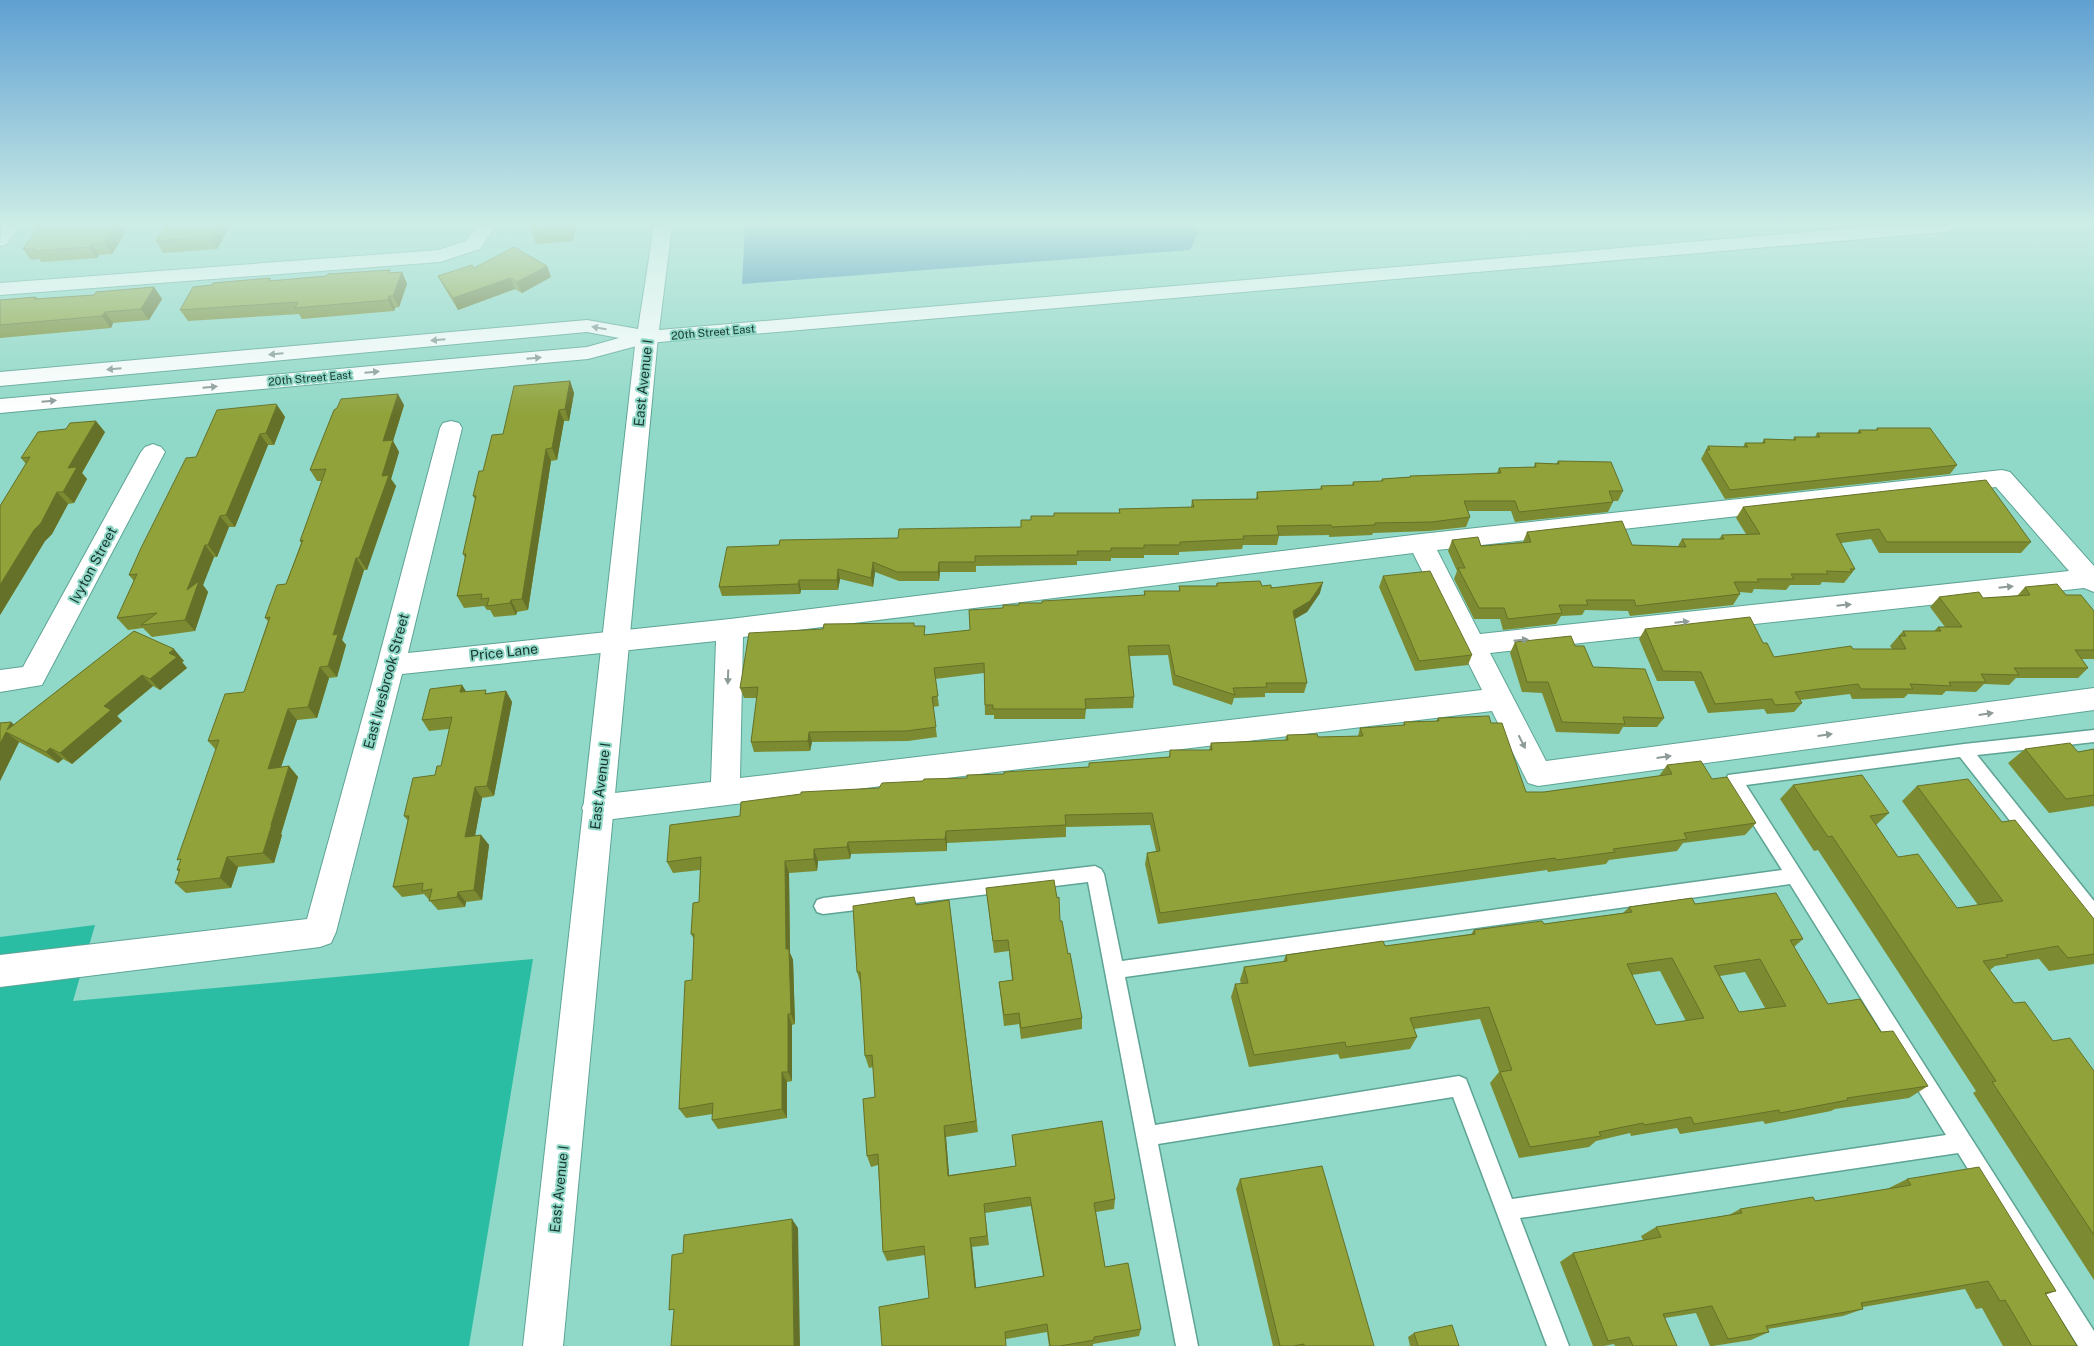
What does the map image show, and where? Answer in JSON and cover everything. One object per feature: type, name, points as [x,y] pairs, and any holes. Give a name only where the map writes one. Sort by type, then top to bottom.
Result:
[{"type":"street","points":[[0,290],[15,289]]},
{"type":"street","name":"East Avenue I","points":[[543,1346],[597,808],[617,640],[647,337],[654,289]]},
{"type":"street","name":"20th Street East","points":[[0,406],[588,353],[647,337],[1210,289]]},
{"type":"street","name":"20th Street East","points":[[0,379],[587,326],[647,337]]},
{"type":"street","name":"East Ivesbrook Street","points":[[0,971],[320,932],[451,428]]},
{"type":"street","name":"Ivyton Street","points":[[0,681],[32,677],[153,452]]},
{"type":"street","name":"Price Lane","points":[[391,664],[730,629],[1421,543],[2002,478],[2092,580]]},
{"type":"street","points":[[1421,543],[1538,774],[2094,699]]},
{"type":"street","points":[[1472,645],[2092,580]]},
{"type":"street","points":[[725,793],[730,629]]},
{"type":"street","points":[[597,808],[1499,699]]},
{"type":"lane","points":[[2091,1346],[1734,780],[1964,750],[2094,736]]},
{"type":"lane","points":[[1964,750],[2094,914]]},
{"type":"lane","points":[[823,906],[1095,874],[1187,1346]]},
{"type":"lane","points":[[1115,970],[1794,876]]},
{"type":"lane","points":[[1147,1136],[1459,1086],[1558,1346]]},
{"type":"lane","points":[[1507,1210],[1963,1142]]},
{"type":"green space","points":[[95,925],[73,1001],[533,959],[469,1346],[0,1346],[0,937]]},
{"type":"building","points":[[153,289],[141,309],[105,312],[102,316],[0,325],[0,300],[94,295],[96,292]]},
{"type":"building","points":[[192,289],[396,289],[393,296],[389,296],[388,300],[295,308],[298,302],[180,310]]},
{"type":"building","points":[[447,289],[479,289],[453,298]]},
{"type":"building","points":[[570,381],[565,409],[559,410],[552,448],[546,449],[522,599],[511,600],[510,603],[487,606],[489,598],[481,599],[482,594],[457,596],[466,554],[463,554],[476,496],[473,496],[479,471],[483,471],[492,435],[503,434],[514,386]]},
{"type":"building","points":[[398,394],[383,441],[393,440],[382,476],[389,475],[359,558],[356,558],[333,635],[338,634],[328,666],[320,667],[308,707],[288,709],[268,769],[289,766],[263,853],[227,857],[220,878],[175,883],[181,859],[177,860],[219,740],[208,741],[225,694],[244,692],[270,617],[265,618],[277,585],[286,584],[303,540],[300,541],[326,469],[310,470],[334,410],[341,399]]},
{"type":"building","points":[[276,404],[266,433],[260,434],[226,515],[220,516],[208,545],[205,545],[187,590],[199,581],[185,620],[141,625],[157,613],[117,618],[137,574],[129,575],[141,548],[186,458],[196,457],[217,410]]},
{"type":"building","points":[[96,421],[68,468],[77,467],[63,492],[57,492],[41,523],[34,530],[0,585],[0,506],[30,457],[21,458],[38,432],[66,429],[70,423]]},
{"type":"building","points":[[1877,428],[1930,428],[1957,465],[1730,490],[1706,450],[1710,450],[1708,446],[1748,447],[1745,443],[1765,443],[1764,439],[1796,440],[1794,437],[1820,437],[1817,433],[1861,433],[1859,430],[1878,430]]},
{"type":"building","points":[[1558,461],[1611,462],[1623,491],[1609,491],[1613,502],[1519,512],[1515,501],[1464,501],[1470,517],[1432,522],[1375,523],[1375,525],[1332,527],[1331,525],[1277,526],[1279,535],[1243,536],[1244,539],[1180,542],[1180,545],[1144,545],[1144,548],[1111,548],[1111,551],[1077,551],[1078,555],[975,556],[975,562],[939,562],[938,572],[897,572],[873,562],[871,578],[838,569],[837,580],[799,580],[798,584],[719,587],[727,547],[779,545],[780,540],[898,538],[899,529],[1021,527],[1021,520],[1031,520],[1031,516],[1054,516],[1054,513],[1120,513],[1119,509],[1194,507],[1192,500],[1258,499],[1257,492],[1322,489],[1321,486],[1354,485],[1353,482],[1383,481],[1382,479],[1410,476],[1501,473],[1499,468],[1536,467],[1535,463],[1559,464]]},
{"type":"building","points":[[1986,480],[2031,542],[1887,542],[1879,529],[1836,534],[1855,569],[1850,569],[1852,572],[1826,571],[1828,574],[1791,574],[1794,579],[1757,579],[1759,582],[1734,582],[1740,594],[1636,606],[1634,600],[1586,600],[1588,605],[1559,605],[1562,613],[1508,619],[1504,608],[1479,608],[1458,568],[1465,568],[1452,540],[1478,537],[1481,546],[1531,542],[1527,532],[1622,521],[1632,545],[1686,547],[1682,539],[1724,539],[1722,535],[1760,534],[1743,507]]},
{"type":"building","points":[[1430,571],[1472,655],[1419,661],[1383,576]]},
{"type":"building","points":[[1260,581],[1262,586],[1271,585],[1271,588],[1323,582],[1310,601],[1293,611],[1307,683],[1266,683],[1267,687],[1233,688],[1235,695],[1175,675],[1169,645],[1128,646],[1134,697],[1085,699],[1086,709],[993,709],[993,705],[985,705],[984,663],[934,668],[938,696],[932,697],[936,727],[906,731],[809,732],[808,741],[751,742],[758,687],[740,688],[749,633],[823,629],[824,624],[914,623],[914,626],[925,626],[924,635],[970,630],[969,610],[1003,608],[1003,605],[1042,603],[1042,601],[1145,595],[1144,591],[1180,591],[1179,586],[1217,586],[1217,583]]},
{"type":"building","points":[[2057,584],[2066,595],[2081,595],[2094,611],[2094,650],[2075,650],[2088,668],[2014,668],[2019,675],[1981,674],[1986,682],[1949,682],[1951,686],[1910,684],[1913,689],[1861,689],[1858,684],[1795,692],[1802,703],[1775,705],[1772,699],[1715,704],[1701,672],[1663,671],[1645,629],[1750,617],[1763,643],[1767,643],[1774,657],[1851,646],[1853,649],[1906,649],[1899,636],[1906,636],[1903,631],[1941,631],[1938,627],[1962,627],[1939,597],[1979,592],[1983,598],[2030,595],[2025,587]]},
{"type":"building","points":[[134,631],[174,649],[169,653],[177,657],[150,679],[142,675],[104,706],[111,710],[60,753],[50,748],[46,752],[6,732],[0,744],[0,723],[11,722],[7,730]]},
{"type":"building","points":[[1571,636],[1575,646],[1584,646],[1593,667],[1645,669],[1664,718],[1623,717],[1625,724],[1562,722],[1548,682],[1527,682],[1515,642]]},
{"type":"building","points":[[462,685],[460,692],[486,690],[485,694],[506,691],[487,786],[475,787],[465,837],[481,835],[474,890],[458,892],[457,897],[429,901],[432,889],[422,891],[423,883],[393,887],[409,816],[404,816],[413,778],[435,775],[437,766],[441,766],[452,717],[422,720],[430,689]]},
{"type":"building","points":[[1489,716],[1491,723],[1502,723],[1526,792],[1544,792],[1672,774],[1667,765],[1701,761],[1712,779],[1727,777],[1756,823],[1684,833],[1687,839],[1613,849],[1615,852],[1556,860],[1555,858],[1160,913],[1147,853],[1160,851],[1152,813],[1065,815],[1066,825],[946,831],[945,839],[848,842],[847,847],[814,849],[814,859],[785,861],[786,949],[789,949],[791,1014],[788,1014],[788,1072],[782,1072],[782,1109],[712,1120],[713,1103],[679,1109],[685,981],[692,980],[694,934],[691,934],[693,903],[699,902],[701,857],[667,862],[670,825],[740,816],[741,802],[801,794],[801,792],[879,788],[882,783],[923,781],[924,779],[967,778],[967,775],[1004,774],[1004,772],[1089,767],[1089,763],[1170,757],[1170,750],[1212,750],[1211,743],[1288,740],[1287,735],[1317,734],[1318,737],[1363,736],[1360,728],[1405,725],[1404,722],[1439,721],[1438,718]]},
{"type":"building","points":[[2070,743],[2078,752],[2094,749],[2094,795],[2066,799],[2025,749]]},
{"type":"building","points":[[1862,775],[1889,813],[1870,816],[1898,857],[1918,854],[1957,908],[2003,901],[1917,786],[1968,779],[2002,822],[2015,820],[2094,919],[2094,954],[2068,958],[2058,946],[1983,961],[2014,1003],[2025,1002],[2053,1041],[2070,1038],[2094,1071],[2094,1235],[1992,1082],[1996,1081],[1892,925],[1832,836],[1828,837],[1793,785]]},
{"type":"building","points":[[1054,880],[1057,898],[1059,897],[1060,921],[1062,921],[1068,954],[1070,953],[1082,1018],[1021,1028],[1019,1013],[1004,1015],[999,982],[1013,980],[1008,940],[993,941],[986,888]]},
{"type":"building","points":[[1776,893],[1803,939],[1790,940],[1828,1004],[1860,999],[1881,1032],[1893,1031],[1928,1086],[1847,1098],[1848,1100],[1780,1113],[1779,1110],[1694,1124],[1691,1117],[1644,1125],[1643,1123],[1599,1132],[1601,1136],[1530,1147],[1500,1072],[1512,1070],[1489,1007],[1410,1018],[1417,1037],[1346,1047],[1345,1042],[1254,1055],[1235,984],[1248,983],[1244,967],[1287,961],[1286,955],[1383,941],[1385,946],[1475,934],[1474,930],[1542,921],[1544,924],[1632,912],[1629,907],[1692,898],[1695,904]],"holes":[[[1672,958],[1704,1018],[1656,1025],[1627,964]],[[1760,959],[1786,1006],[1739,1012],[1714,966]]]},
{"type":"building","points":[[914,897],[916,905],[949,900],[976,1121],[944,1126],[948,1176],[1016,1166],[1012,1135],[1102,1121],[1115,1199],[1094,1203],[1105,1267],[1128,1263],[1141,1329],[1094,1337],[1094,1340],[1060,1346],[1050,1346],[1047,1324],[1005,1332],[1006,1346],[882,1346],[879,1307],[929,1298],[924,1246],[883,1252],[878,1154],[867,1156],[863,1099],[875,1097],[872,1055],[865,1056],[860,972],[857,972],[853,906]],"holes":[[[1030,1197],[1044,1276],[975,1288],[970,1238],[987,1236],[984,1204]]]},
{"type":"building","points":[[1322,1166],[1374,1346],[1304,1346],[1304,1344],[1280,1346],[1240,1179]]},
{"type":"building","points":[[1979,1167],[2056,1291],[2045,1293],[2077,1346],[2032,1346],[2005,1300],[2000,1301],[1988,1281],[1861,1303],[1863,1309],[1766,1326],[1769,1332],[1728,1339],[1712,1306],[1663,1314],[1677,1346],[1633,1346],[1629,1337],[1608,1341],[1573,1253],[1661,1237],[1656,1227],[1742,1213],[1740,1209],[1813,1197],[1815,1201],[1911,1185],[1907,1179]]},
{"type":"building","points":[[792,1219],[794,1346],[671,1346],[674,1309],[669,1310],[672,1255],[683,1253],[684,1235]]},
{"type":"building","points":[[1452,1325],[1459,1346],[1418,1346],[1414,1333]]}]
